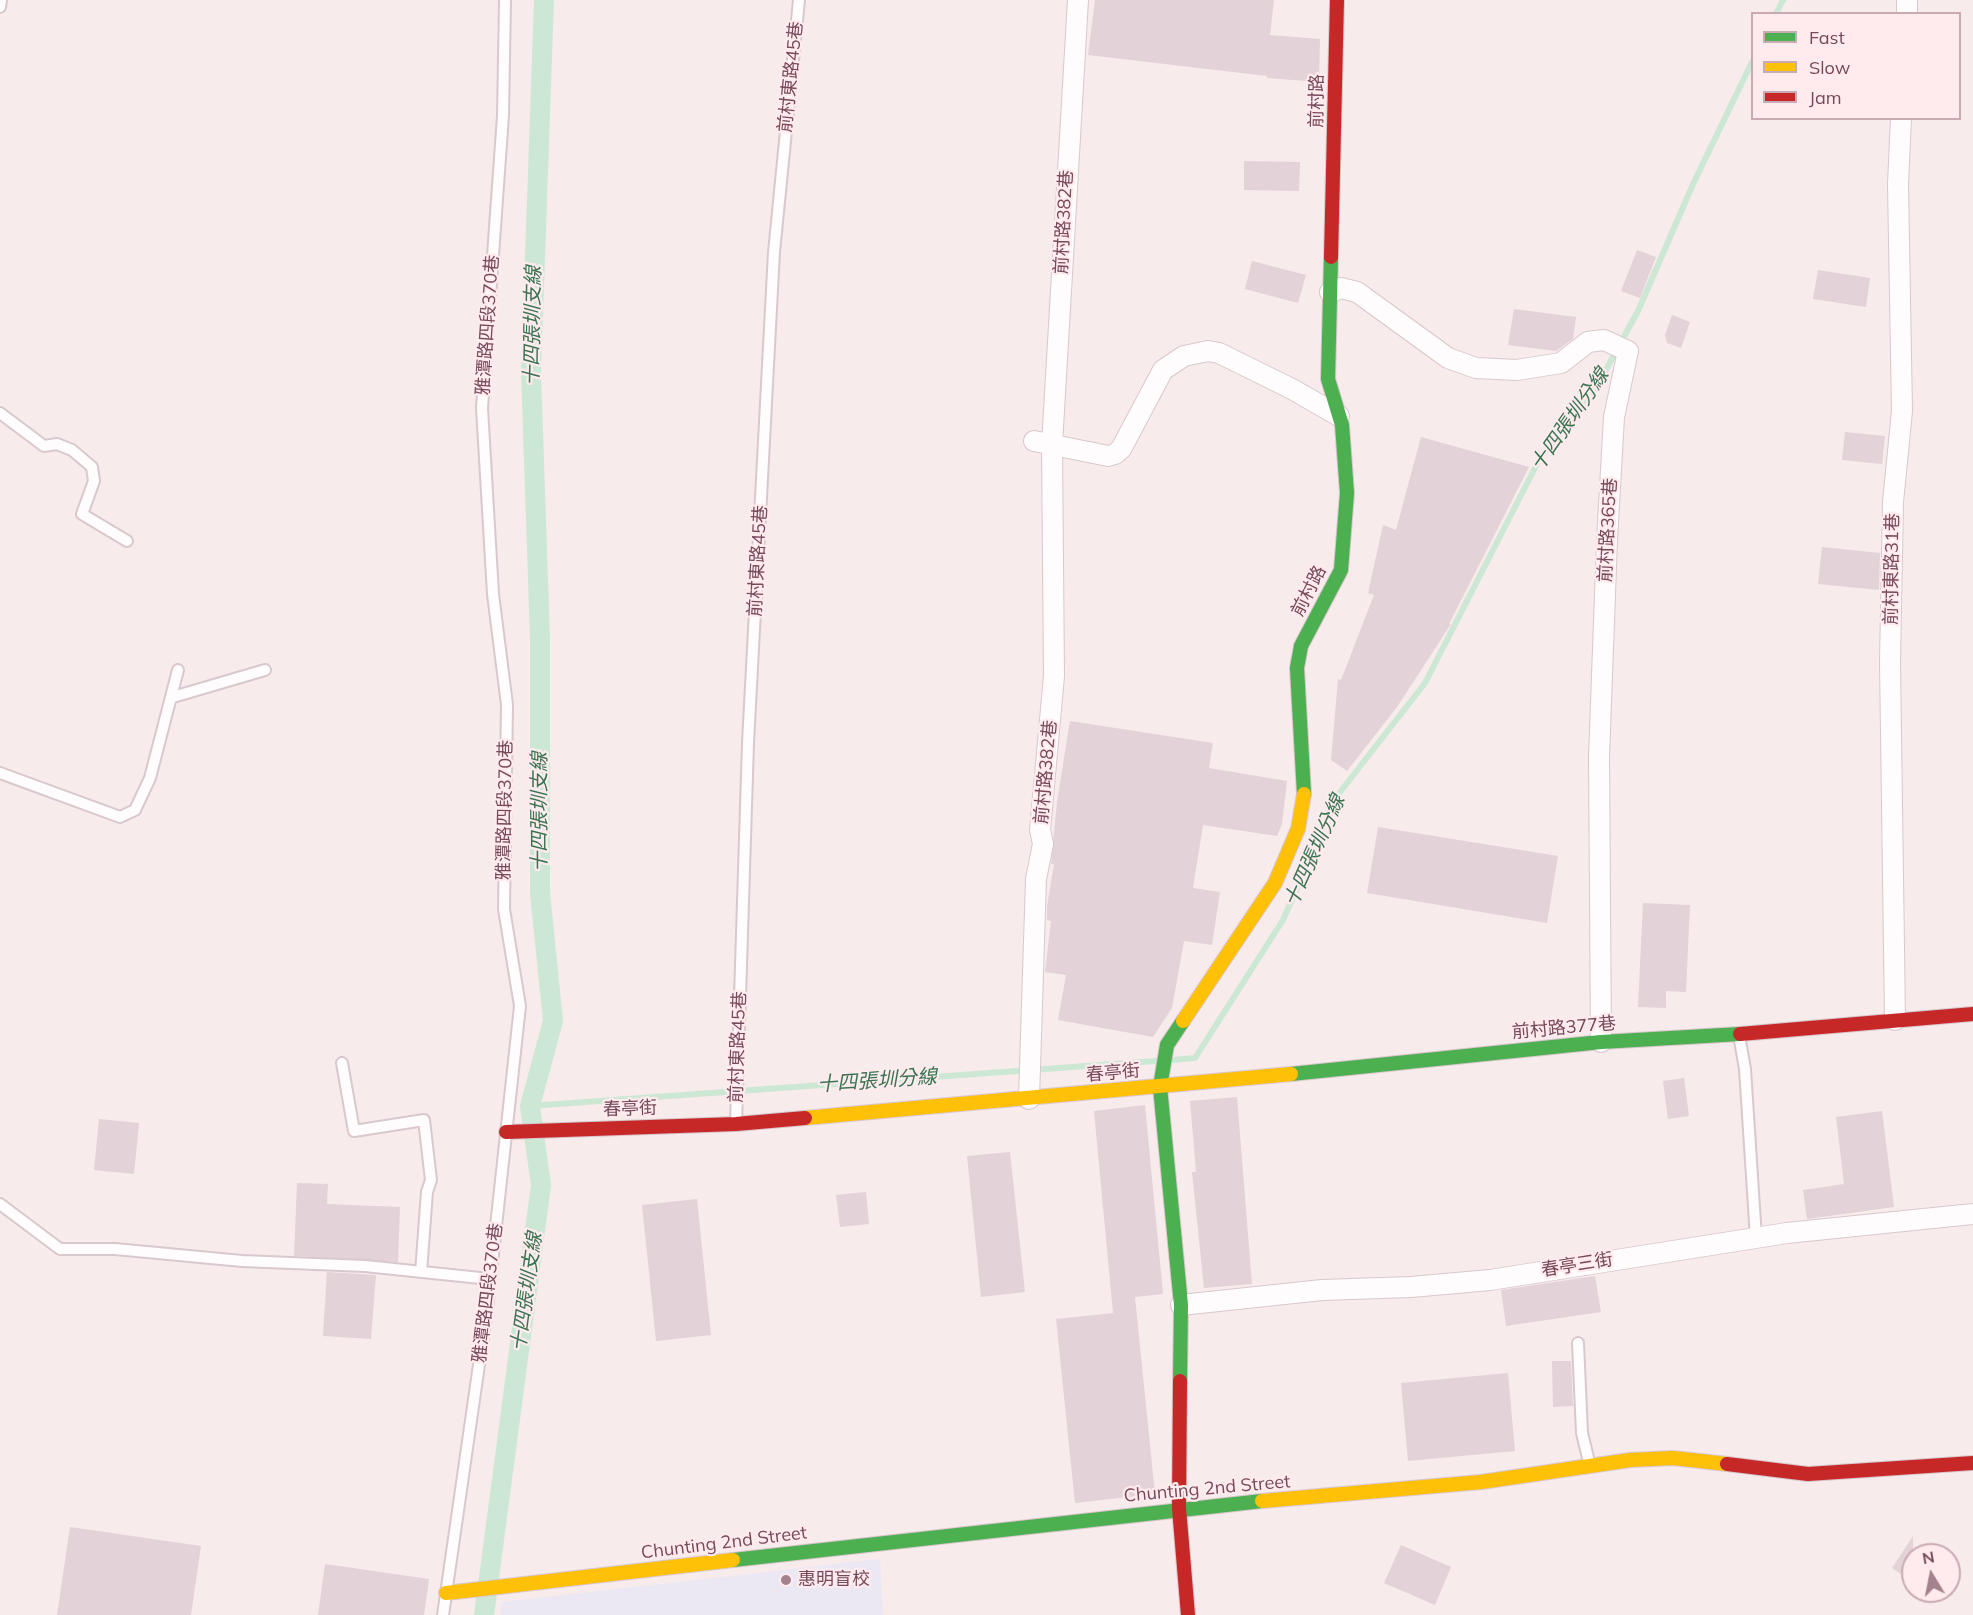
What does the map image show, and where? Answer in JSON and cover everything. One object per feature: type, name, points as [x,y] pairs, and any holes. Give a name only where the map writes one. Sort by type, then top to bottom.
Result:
[{"type":"street","name":"前村路382巷","points":[[1029,1098],[1036,879],[1043,844],[1040,830],[1054,676],[1043,443],[1078,0]]},
{"type":"street","name":"前村路","points":[[1160,1087],[1167,1045],[1275,883],[1298,829],[1304,792],[1297,668],[1301,646],[1341,570],[1347,493],[1339,416],[1328,379],[1337,0]]},
{"type":"street","name":"前村東路31巷","points":[[1895,1020],[1890,662],[1893,502],[1902,411],[1898,184],[1901,120]]},
{"type":"street","name":"前村路365巷","points":[[1330,292],[1341,288],[1357,292],[1448,358],[1476,368],[1517,370],[1561,363],[1588,342],[1604,340],[1628,351],[1614,417],[1607,540],[1599,757],[1600,1042]]},
{"type":"street","points":[[1043,443],[1108,456],[1115,454],[1121,449],[1163,370],[1184,356],[1208,351],[1219,352],[1339,416]]},
{"type":"street","name":"前村路377巷","points":[[1160,1087],[1600,1042],[1739,1034],[1973,1014]]},
{"type":"street","name":"春亭街","points":[[506,1132],[736,1124],[1160,1087],[1181,1305],[1179,1508],[1188,1615]]},
{"type":"street","name":"春亭三街","points":[[1181,1305],[1322,1290],[1411,1287],[1490,1280],[1756,1238],[1973,1214]]},
{"type":"street","name":"Chunting 2nd Street","points":[[446,1593],[1179,1508],[1481,1482],[1590,1466],[1672,1458],[1808,1474],[1973,1463]]},
{"type":"lane","points":[[0,8],[1,0]]},
{"type":"lane","name":"雅潭路四段370巷","points":[[443,1615],[490,1279],[520,1006],[504,909],[507,705],[492,594],[482,408],[503,116],[506,0]]},
{"type":"lane","name":"前村東路45巷","points":[[736,1124],[748,743],[774,252],[799,0]]},
{"type":"lane","points":[[0,413],[44,446],[57,444],[72,450],[92,467],[94,482],[82,514],[127,541]]},
{"type":"lane","points":[[0,773],[120,816],[135,810],[150,778],[173,697],[178,670]]},
{"type":"lane","points":[[173,697],[265,670]]},
{"type":"lane","points":[[1739,1034],[1745,1069],[1756,1238]]},
{"type":"lane","points":[[342,1063],[354,1131],[424,1120],[431,1180],[427,1192],[421,1272]]},
{"type":"lane","points":[[0,1204],[60,1249],[115,1249],[490,1279]]},
{"type":"lane","points":[[1578,1343],[1582,1433],[1590,1466]]},
{"type":"shaded area","name":"惠明盲校","points":[[880,1559],[883,1615],[500,1615],[502,1602]]},
{"type":"building","points":[[1095,0],[1274,0],[1270,35],[1320,39],[1319,82],[1267,78],[1267,76],[1088,55]]},
{"type":"building","points":[[1244,161],[1300,162],[1299,191],[1244,190]]},
{"type":"building","points":[[1637,250],[1656,257],[1640,298],[1621,291]]},
{"type":"building","points":[[1252,261],[1306,275],[1298,303],[1245,289]]},
{"type":"building","points":[[1818,270],[1870,278],[1866,307],[1813,299]]},
{"type":"building","points":[[1514,309],[1576,317],[1573,339],[1556,351],[1508,345]]},
{"type":"building","points":[[1672,315],[1690,322],[1681,348],[1667,343],[1665,335]]},
{"type":"building","points":[[1845,432],[1885,436],[1882,464],[1842,460]]},
{"type":"building","points":[[1421,437],[1529,467],[1449,624],[1451,624],[1397,707],[1347,771],[1331,760],[1338,679],[1341,680],[1374,595],[1368,593],[1383,525],[1396,530]]},
{"type":"building","points":[[1822,547],[1880,553],[1879,590],[1818,584]]},
{"type":"building","points":[[1070,721],[1213,743],[1209,768],[1287,781],[1282,824],[1277,836],[1203,825],[1193,888],[1220,892],[1212,945],[1184,941],[1172,1008],[1153,1037],[1058,1020],[1066,975],[1045,972],[1051,921],[1047,920],[1047,906],[1054,864],[1051,864],[1057,802]]},
{"type":"building","points":[[1378,827],[1558,856],[1547,923],[1367,893]]},
{"type":"building","points":[[1643,903],[1690,905],[1686,992],[1666,991],[1666,1008],[1638,1007]]},
{"type":"building","points":[[1684,1078],[1689,1116],[1668,1119],[1663,1081]]},
{"type":"building","points":[[1237,1097],[1252,1284],[1204,1288],[1192,1172],[1196,1172],[1190,1101]]},
{"type":"building","points":[[1145,1105],[1163,1294],[1135,1297],[1155,1494],[1075,1503],[1056,1319],[1113,1313],[1094,1111]]},
{"type":"building","points":[[1882,1111],[1894,1207],[1807,1219],[1803,1190],[1844,1184],[1836,1117]]},
{"type":"building","points":[[99,1119],[139,1123],[134,1174],[94,1170]]},
{"type":"building","points":[[1010,1152],[1025,1292],[981,1297],[967,1156]]},
{"type":"building","points":[[297,1183],[328,1184],[327,1204],[400,1207],[398,1262],[294,1256]]},
{"type":"building","points":[[866,1192],[869,1224],[840,1227],[836,1195]]},
{"type":"building","points":[[697,1199],[711,1335],[656,1341],[642,1205]]},
{"type":"building","points":[[327,1272],[376,1275],[371,1339],[323,1336]]},
{"type":"building","points":[[1595,1276],[1601,1312],[1506,1326],[1501,1290]]},
{"type":"building","points":[[1552,1361],[1571,1361],[1573,1406],[1553,1407]]},
{"type":"building","points":[[1508,1373],[1515,1451],[1408,1461],[1401,1383]]},
{"type":"building","points":[[70,1527],[201,1546],[191,1615],[57,1615]]},
{"type":"building","points":[[1401,1545],[1451,1567],[1435,1605],[1384,1583]]},
{"type":"building","points":[[1901,1554],[1901,1574],[1892,1568]]},
{"type":"building","points":[[325,1564],[429,1579],[424,1615],[318,1615]]},
{"type":"waterway","name":"十四張圳支線","points":[[484,1615],[541,1185],[530,1106],[553,1021],[540,893],[540,639],[531,372],[544,0]]},
{"type":"waterway","name":"十四張圳分線","points":[[1777,12],[1783,0]]},
{"type":"waterway","name":"十四張圳分線","points":[[1172,1060],[1195,1058],[1283,920],[1337,796],[1425,683],[1540,458],[1591,397],[1638,311],[1694,182],[1751,64]]},
{"type":"waterway","name":"十四張圳分線","points":[[530,1106],[1156,1061]]},
{"type":"traffic: fast","points":[[1304,794],[1297,668],[1301,646],[1341,570],[1347,493],[1342,425],[1328,379],[1331,257]]},
{"type":"traffic: fast","points":[[1180,1381],[1181,1305],[1160,1087],[1167,1045],[1183,1021]]},
{"type":"traffic: fast","points":[[1291,1074],[1601,1042],[1740,1034]]},
{"type":"traffic: fast","points":[[733,1560],[1262,1501]]},
{"type":"traffic: slow","points":[[1183,1021],[1275,883],[1298,829],[1304,794]]},
{"type":"traffic: slow","points":[[805,1118],[1291,1074]]},
{"type":"traffic: slow","points":[[1262,1501],[1481,1482],[1630,1460],[1673,1458],[1727,1464]]},
{"type":"traffic: slow","points":[[446,1593],[733,1560]]},
{"type":"traffic: jam","points":[[1331,257],[1337,0]]},
{"type":"traffic: jam","points":[[1740,1034],[1973,1014]]},
{"type":"traffic: jam","points":[[506,1132],[736,1124],[805,1118]]},
{"type":"traffic: jam","points":[[1180,1381],[1179,1508],[1188,1615]]},
{"type":"traffic: jam","points":[[1727,1464],[1808,1474],[1973,1463]]},
{"type":"place","name":"惠明盲校","points":[[786,1580]]}]
